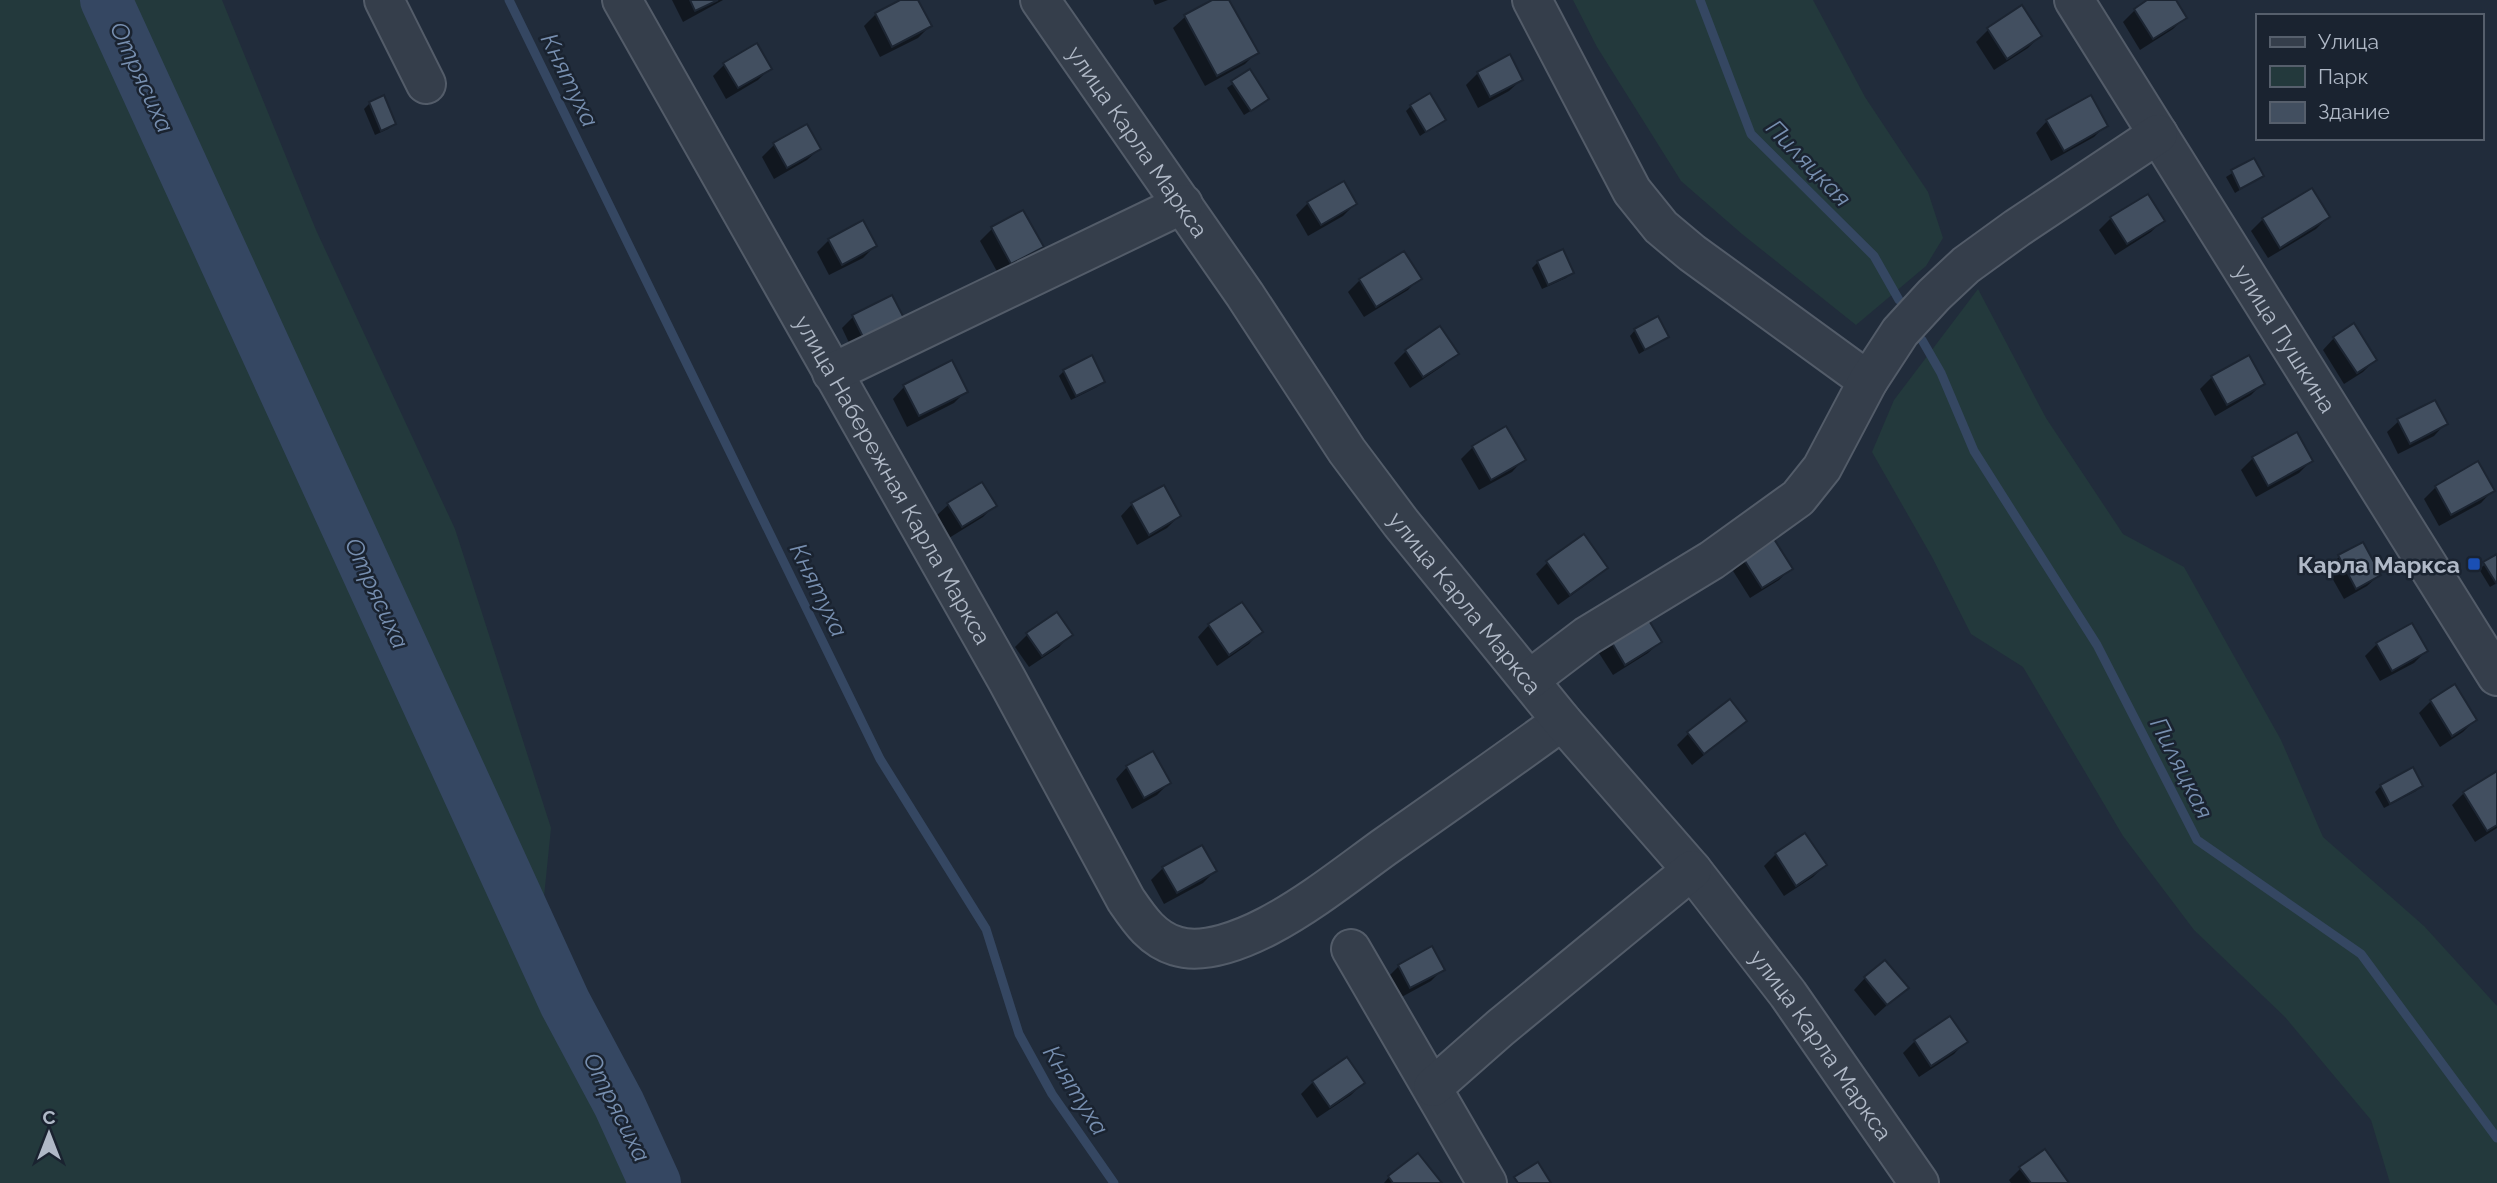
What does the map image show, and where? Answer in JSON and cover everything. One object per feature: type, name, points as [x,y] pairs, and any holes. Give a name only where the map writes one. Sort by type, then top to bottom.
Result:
[{"type":"street","points":[[384,0],[426,84]]},
{"type":"street","name":"улица Набережная Карла Маркса","points":[[622,0],[1007,680],[1126,900],[1144,926],[1158,938],[1176,947],[1195,948],[1216,945],[1268,925],[1334,883],[1562,721]]},
{"type":"street","name":"улица Карла Маркса","points":[[1040,0],[1245,295],[1347,451],[1401,523],[1562,721],[1692,870],[1788,994],[1919,1183]]},
{"type":"street","points":[[1532,0],[1632,191],[1661,228],[1867,381]]},
{"type":"street","name":"улица Пушкина","points":[[2074,0],[2497,676]]},
{"type":"street","points":[[1530,680],[1587,636],[1712,560],[1798,498],[1822,468],[1867,381],[1900,332],[1966,265],[2158,134]]},
{"type":"street","points":[[832,373],[1183,204]]},
{"type":"street","points":[[1433,1087],[1500,1028],[1692,870]]},
{"type":"street","points":[[1350,949],[1487,1183]]},
{"type":"green space","points":[[0,0],[222,0],[316,230],[455,529],[551,828],[539,946],[565,1003],[633,1183],[0,1183]]},
{"type":"green space","points":[[1573,0],[1813,0],[1865,97],[1928,192],[1943,238],[1926,266],[1856,325],[1742,234],[1681,181],[1597,47]]},
{"type":"green space","points":[[1978,289],[2046,418],[2123,534],[2184,567],[2281,740],[2323,837],[2424,926],[2497,1006],[2497,1183],[2390,1183],[2371,1120],[2285,1017],[2194,930],[2123,836],[2023,667],[1971,634],[1932,557],[1872,452],[1894,400]]},
{"type":"building","points":[[690,0],[718,0],[695,11]]},
{"type":"building","points":[[900,0],[918,0],[932,26],[892,47],[875,13]]},
{"type":"building","points":[[1212,0],[1229,0],[1259,53],[1217,76],[1184,15]]},
{"type":"building","points":[[2147,0],[2176,0],[2187,18],[2153,39],[2134,9]]},
{"type":"building","points":[[2022,5],[2042,36],[2007,59],[1987,28]]},
{"type":"building","points":[[757,43],[772,69],[738,88],[723,63]]},
{"type":"building","points":[[1510,54],[1523,80],[1490,97],[1477,72]]},
{"type":"building","points":[[1250,69],[1269,99],[1251,111],[1231,81]]},
{"type":"building","points":[[1430,93],[1446,120],[1426,132],[1410,105]]},
{"type":"building","points":[[384,95],[396,124],[381,131],[369,102]]},
{"type":"building","points":[[2091,95],[2108,126],[2064,151],[2046,120]]},
{"type":"building","points":[[807,124],[821,149],[787,168],[773,143]]},
{"type":"building","points":[[2254,158],[2264,176],[2240,189],[2231,170]]},
{"type":"building","points":[[1344,181],[1357,204],[1321,225],[1307,202]]},
{"type":"building","points":[[2312,188],[2330,217],[2280,248],[2262,218]]},
{"type":"building","points":[[2148,194],[2165,221],[2127,244],[2110,217]]},
{"type":"building","points":[[1023,210],[1044,247],[1011,264],[991,227]]},
{"type":"building","points":[[863,220],[877,246],[842,265],[828,239]]},
{"type":"building","points":[[1563,249],[1574,273],[1548,285],[1537,261]]},
{"type":"building","points":[[1404,251],[1422,279],[1376,307],[1359,279]]},
{"type":"building","points":[[892,295],[904,318],[864,339],[852,315]]},
{"type":"building","points":[[1658,316],[1669,337],[1645,350],[1634,329]]},
{"type":"building","points":[[2354,323],[2377,360],[2357,373],[2333,337]]},
{"type":"building","points":[[1440,326],[1459,354],[1423,377],[1405,350]]},
{"type":"building","points":[[1092,355],[1105,382],[1076,396],[1063,370]]},
{"type":"building","points":[[2249,355],[2265,384],[2227,405],[2211,376]]},
{"type":"building","points":[[952,360],[968,392],[919,416],[903,385]]},
{"type":"building","points":[[2435,400],[2448,424],[2410,444],[2397,419]]},
{"type":"building","points":[[1506,426],[1526,460],[1491,480],[1472,446]]},
{"type":"building","points":[[2297,432],[2313,461],[2268,486],[2252,457]]},
{"type":"building","points":[[2478,461],[2495,491],[2451,515],[2435,486]]},
{"type":"building","points":[[982,482],[997,506],[962,527],[947,503]]},
{"type":"building","points":[[1164,485],[1181,516],[1149,535],[1131,503]]},
{"type":"building","points":[[1584,534],[1608,568],[1570,595],[1546,561]]},
{"type":"building","points":[[1774,539],[1793,569],[1762,588],[1743,558]]},
{"type":"building","points":[[2363,542],[2381,575],[2356,589],[2338,555]]},
{"type":"building","points":[[2497,554],[2497,582],[2496,583],[2483,562]]},
{"type":"building","points":[[1242,602],[1263,632],[1229,655],[1208,624]]},
{"type":"building","points":[[1057,612],[1073,635],[1042,656],[1026,633]]},
{"type":"building","points":[[1645,614],[1662,642],[1625,665],[1608,636]]},
{"type":"building","points":[[2412,623],[2428,651],[2392,671],[2376,643]]},
{"type":"building","points":[[2455,684],[2477,720],[2452,736],[2430,700]]},
{"type":"building","points":[[1730,699],[1747,721],[1704,754],[1687,732]]},
{"type":"building","points":[[1153,751],[1171,783],[1144,798],[1126,766]]},
{"type":"building","points":[[2413,767],[2423,786],[2390,804],[2380,785]]},
{"type":"building","points":[[2497,771],[2497,825],[2487,831],[2463,792]]},
{"type":"building","points":[[1805,833],[1827,865],[1796,886],[1775,853]]},
{"type":"building","points":[[1202,845],[1217,871],[1177,893],[1162,867]]},
{"type":"building","points":[[1432,946],[1445,970],[1410,988],[1398,965]]},
{"type":"building","points":[[1885,960],[1909,988],[1887,1005],[1864,977]]},
{"type":"building","points":[[1950,1016],[1968,1042],[1931,1066],[1914,1040]]},
{"type":"building","points":[[1347,1057],[1365,1083],[1330,1107],[1312,1081]]},
{"type":"building","points":[[2045,1149],[2069,1183],[2031,1183],[2019,1167]]},
{"type":"building","points":[[1418,1153],[1442,1183],[1393,1183],[1388,1176]]},
{"type":"building","points":[[1538,1162],[1551,1183],[1518,1183],[1514,1177]]},
{"type":"waterway","name":"Отрясиха","points":[[106,0],[565,1003],[619,1104],[655,1183]]},
{"type":"waterway","name":"Княтуха","points":[[509,0],[880,759],[986,929],[1019,1034],[1052,1094],[1114,1183]]},
{"type":"waterway","name":"Пиляцкая","points":[[1700,0],[1751,134],[1874,256],[1899,300]]},
{"type":"waterway","name":"Пиляцкая","points":[[1922,340],[1941,373],[1974,451],[2097,645],[2197,840],[2361,954],[2497,1138]]},
{"type":"place","name":"Карла Маркса","points":[[2474,564]]}]
